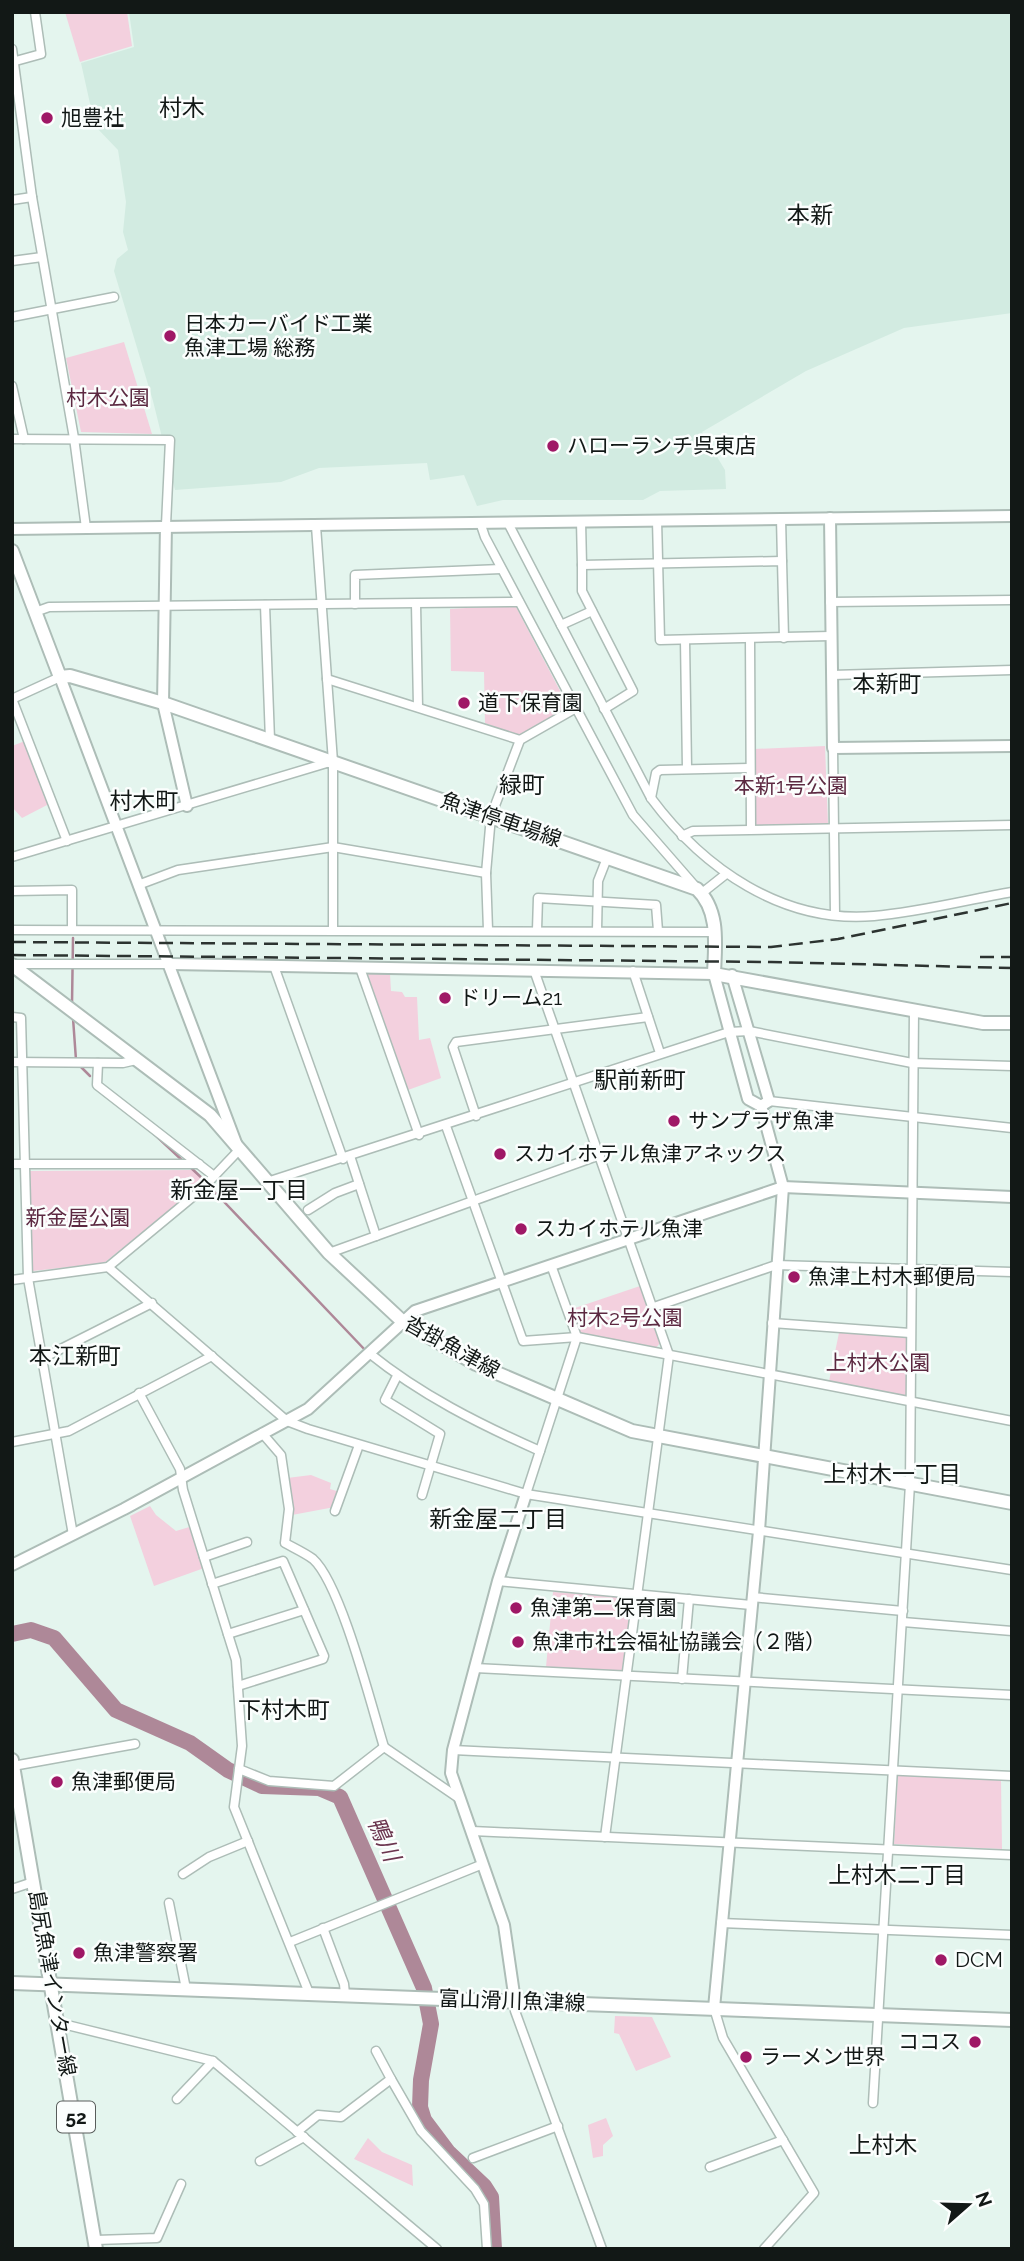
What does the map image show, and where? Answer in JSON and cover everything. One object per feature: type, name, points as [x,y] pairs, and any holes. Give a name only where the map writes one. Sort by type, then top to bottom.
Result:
[{"type":"main road","points":[[12,551],[60,677]]},
{"type":"main road","name":"魚津停車場線","points":[[60,677],[70,676],[163,703],[700,891]]},
{"type":"main road","points":[[700,891],[712,912],[715,932],[714,974],[732,975],[982,1023],[1012,1023]]},
{"type":"main road","name":"沓掛魚津線","points":[[12,964],[210,1115],[329,1253],[402,1321],[476,1364],[610,1423],[656,1437],[1012,1503]]},
{"type":"main road","name":"島尻魚津インター線","points":[[13,1763],[96,2244]]},
{"type":"main road","name":"富山滑川魚津線","points":[[12,1983],[1012,2020]]},
{"type":"street","points":[[13,62],[41,54],[35,12]]},
{"type":"street","points":[[12,49],[32,197],[74,438],[86,528]]},
{"type":"street","points":[[12,139],[24,136]]},
{"type":"street","points":[[12,200],[32,197]]},
{"type":"street","points":[[12,261],[42,257]]},
{"type":"street","points":[[12,317],[114,297]]},
{"type":"street","points":[[12,386],[24,439]]},
{"type":"street","points":[[12,439],[170,440],[163,606],[163,703],[187,806]]},
{"type":"street","points":[[12,529],[1012,516]]},
{"type":"street","points":[[830,518],[835,915]]},
{"type":"street","points":[[781,519],[784,638]]},
{"type":"street","points":[[657,520],[660,640],[831,636]]},
{"type":"street","points":[[581,521],[582,591],[633,691],[604,709]]},
{"type":"street","points":[[480,522],[501,569],[643,830],[700,891],[726,874]]},
{"type":"street","points":[[508,523],[651,798],[682,836],[726,874],[772,899],[804,911],[835,915],[873,916],[1012,892]]},
{"type":"street","points":[[316,526],[333,762],[333,930]]},
{"type":"street","points":[[582,565],[782,561]]},
{"type":"street","points":[[355,604],[355,575],[501,569]]},
{"type":"street","points":[[830,602],[1012,600]]},
{"type":"street","points":[[35,612],[49,607],[519,602]]},
{"type":"street","points":[[416,604],[418,707]]},
{"type":"street","points":[[265,605],[270,740]]},
{"type":"street","points":[[561,625],[592,611]]},
{"type":"street","points":[[750,639],[751,829]]},
{"type":"street","points":[[685,640],[687,768]]},
{"type":"street","points":[[832,675],[1012,670]]},
{"type":"street","points":[[12,1280],[108,1267],[214,1176],[239,1150],[60,677],[12,699],[67,841]]},
{"type":"street","points":[[327,679],[520,740]]},
{"type":"street","points":[[488,930],[486,873],[491,816],[520,740],[576,708]]},
{"type":"street","points":[[833,748],[1012,746]]},
{"type":"street","points":[[12,857],[333,762]]},
{"type":"street","points":[[651,798],[656,773],[687,768],[749,768]]},
{"type":"street","points":[[682,836],[693,831],[751,829],[1012,825]]},
{"type":"street","points":[[138,885],[177,870],[333,847],[486,873]]},
{"type":"street","points":[[597,930],[595,902],[598,881],[607,858]]},
{"type":"street","points":[[12,891],[72,890],[72,929]]},
{"type":"street","points":[[537,930],[538,898],[656,905],[658,931]]},
{"type":"street","points":[[12,930],[715,932]]},
{"type":"street","points":[[12,964],[170,964],[714,974],[748,1099],[765,1104],[1012,1128]]},
{"type":"street","points":[[274,966],[346,1158],[359,1184],[376,1236]]},
{"type":"street","points":[[360,968],[419,1135]]},
{"type":"street","points":[[534,970],[576,1083],[669,1355],[604,1837]]},
{"type":"street","points":[[633,971],[660,1053]]},
{"type":"street","points":[[732,975],[749,1031],[783,1187],[759,1531],[714,2008],[723,2038],[814,2193],[764,2249]]},
{"type":"street","points":[[873,2103],[910,1484],[914,1010]]},
{"type":"street","points":[[12,1017],[21,1018],[17,1062],[23,1103],[28,1278],[73,1535]]},
{"type":"street","points":[[476,1116],[453,1047],[456,1042],[648,1017]]},
{"type":"street","points":[[267,1182],[419,1135],[729,1032],[749,1031],[912,1063],[1012,1066]]},
{"type":"street","points":[[17,1062],[98,1063],[136,1060]]},
{"type":"street","points":[[98,1063],[97,1085],[214,1176]]},
{"type":"street","points":[[12,1103],[23,1103]]},
{"type":"street","points":[[446,1126],[523,1342],[577,1337],[1012,1421]]},
{"type":"street","points":[[329,1253],[600,1155]]},
{"type":"street","points":[[12,1164],[199,1164]]},
{"type":"street","points":[[308,1210],[359,1184]]},
{"type":"street","points":[[12,1565],[308,1409],[415,1311],[783,1187],[1012,1197]]},
{"type":"street","points":[[551,1265],[577,1337],[498,1581],[453,1750],[451,1773],[504,1925],[515,2011],[602,2249]]},
{"type":"street","points":[[654,1307],[776,1265],[1012,1272]]},
{"type":"street","points":[[108,1267],[287,1421],[526,1494],[1012,1570]]},
{"type":"street","points":[[41,1359],[152,1303]]},
{"type":"street","points":[[772,1323],[910,1334]]},
{"type":"street","points":[[369,1353],[397,1376],[481,1425],[540,1451]]},
{"type":"street","points":[[12,1443],[55,1436],[212,1356]]},
{"type":"street","points":[[397,1376],[385,1400],[440,1434],[422,1495]]},
{"type":"street","points":[[139,1393],[180,1469],[228,1634],[239,1686],[242,1746],[234,1807],[309,1993]]},
{"type":"street","points":[[262,1433],[281,1455],[289,1509],[285,1543],[314,1560],[326,1580],[360,1664],[384,1747],[460,1799]]},
{"type":"street","points":[[335,1511],[359,1445]]},
{"type":"street","points":[[204,1557],[247,1542]]},
{"type":"street","points":[[212,1584],[283,1561],[324,1656],[323,1659],[239,1686]]},
{"type":"street","points":[[498,1581],[689,1599],[903,1611]]},
{"type":"street","points":[[682,1679],[689,1599]]},
{"type":"street","points":[[228,1634],[304,1610]]},
{"type":"street","points":[[903,1622],[1012,1631]]},
{"type":"street","points":[[475,1668],[1012,1695]]},
{"type":"street","points":[[13,1763],[135,1744]]},
{"type":"street","points":[[239,1769],[269,1781],[334,1786],[384,1747]]},
{"type":"street","points":[[453,1750],[1012,1776]]},
{"type":"street","points":[[472,1831],[1012,1855]]},
{"type":"street","points":[[183,1874],[209,1857],[248,1841]]},
{"type":"street","points":[[290,1942],[483,1864]]},
{"type":"street","points":[[12,1889],[33,1882]]},
{"type":"street","points":[[169,1903],[186,1989]]},
{"type":"street","points":[[722,1923],[1012,1935]]},
{"type":"street","points":[[323,1928],[344,1984],[345,1994]]},
{"type":"street","points":[[59,2022],[213,2061],[438,2249]]},
{"type":"street","points":[[376,2051],[421,2131],[475,2189],[484,2204],[487,2249]]},
{"type":"street","points":[[177,2099],[213,2061]]},
{"type":"street","points":[[260,2161],[300,2134],[318,2115],[341,2117],[391,2079]]},
{"type":"street","points":[[473,2158],[558,2126]]},
{"type":"street","points":[[710,2167],[783,2140]]},
{"type":"street","points":[[96,2244],[157,2238],[181,2184]]},
{"type":"shaded area","points":[[129,12],[1012,12],[1012,313],[904,328],[806,371],[702,432],[725,470],[726,489],[660,491],[643,500],[503,500],[477,506],[464,475],[430,480],[427,463],[319,468],[281,482],[175,490],[153,401],[114,271],[117,259],[128,250],[123,232],[126,202],[118,150],[95,126],[81,63],[134,47]]},
{"type":"green space","points":[[65,12],[127,12],[132,46],[80,62]]},
{"type":"green space","name":"村木公園","points":[[124,342],[152,434],[81,432],[66,358]]},
{"type":"green space","points":[[515,605],[569,708],[518,736],[485,723],[484,672],[451,671],[450,609]]},
{"type":"green space","points":[[25,741],[49,804],[22,818],[12,807],[12,746]]},
{"type":"green space","name":"本新1号公園","points":[[825,746],[828,824],[756,825],[754,749]]},
{"type":"green space","points":[[367,974],[390,974],[391,991],[402,992],[405,997],[417,997],[419,1040],[430,1038],[441,1078],[408,1090]]},
{"type":"green space","name":"新金屋公園","points":[[193,1170],[202,1179],[198,1187],[104,1263],[33,1271],[29,1171]]},
{"type":"green space","name":"村木2号公園","points":[[640,1286],[660,1343],[655,1349],[581,1334],[572,1309]]},
{"type":"green space","name":"上村木公園","points":[[840,1328],[910,1333],[911,1402],[828,1386]]},
{"type":"green space","points":[[311,1475],[331,1483],[330,1489],[343,1493],[340,1506],[292,1515],[287,1478]]},
{"type":"green space","points":[[150,1506],[156,1515],[176,1531],[196,1525],[207,1567],[154,1586],[130,1516]]},
{"type":"green space","points":[[553,1592],[632,1598],[622,1672],[546,1667]]},
{"type":"green space","points":[[898,1775],[1001,1780],[1002,1849],[894,1844]]},
{"type":"green space","points":[[615,2016],[652,2017],[671,2057],[636,2071],[619,2034],[614,2033]]},
{"type":"green space","points":[[606,2118],[613,2136],[603,2145],[603,2156],[593,2158],[588,2125]]},
{"type":"green space","points":[[368,2138],[382,2152],[412,2165],[413,2186],[354,2159]]},
{"type":"waterway","points":[[72,1004],[73,938]]},
{"type":"waterway","points":[[73,1018],[76,1060]]},
{"type":"waterway","points":[[79,1065],[90,1076]]},
{"type":"waterway","points":[[153,1133],[184,1162]]},
{"type":"waterway","points":[[189,1166],[205,1181]]},
{"type":"waterway","points":[[209,1186],[366,1351]]},
{"type":"waterway","name":"鴨川","points":[[12,1634],[31,1630],[54,1638],[116,1710],[190,1743],[228,1770],[262,1786],[319,1788],[340,1797],[424,1988],[431,2024],[421,2080],[420,2107],[424,2120],[448,2152],[484,2186],[491,2197],[494,2249]]},
{"type":"railway","points":[[12,942],[771,947],[838,939],[1012,903]]},
{"type":"railway","points":[[12,955],[771,962],[1012,968]]},
{"type":"railway","points":[[980,957],[1012,957]]},
{"type":"place","name":"旭豊社","points":[[47,118]]},
{"type":"place","name":"日本カーバイド工業 魚津工場 総務","points":[[170,336]]},
{"type":"place","name":"ハローランチ呉東店","points":[[553,446]]},
{"type":"place","name":"道下保育園","points":[[464,703]]},
{"type":"place","name":"ドリーム21","points":[[445,998]]},
{"type":"place","name":"サンプラザ魚津","points":[[674,1121]]},
{"type":"place","name":"スカイホテル魚津アネックス","points":[[500,1154]]},
{"type":"place","name":"スカイホテル魚津","points":[[521,1229]]},
{"type":"place","name":"魚津上村木郵便局","points":[[794,1277]]},
{"type":"place","name":"魚津第二保育園","points":[[516,1608]]},
{"type":"place","name":"魚津市社会福祉協議会（２階）","points":[[518,1642]]},
{"type":"place","name":"魚津郵便局","points":[[57,1782]]},
{"type":"place","name":"魚津警察署","points":[[79,1953]]},
{"type":"place","name":"DCM","points":[[941,1960]]},
{"type":"place","name":"ココス","points":[[975,2042]]},
{"type":"place","name":"ラーメン世界","points":[[746,2057]]},
{"type":"district","name":"村木","points":[[182,108]]},
{"type":"district","name":"本新","points":[[810,215]]},
{"type":"district","name":"本新町","points":[[887,684]]},
{"type":"district","name":"緑町","points":[[522,785]]},
{"type":"district","name":"村木町","points":[[144,801]]},
{"type":"district","name":"駅前新町","points":[[640,1080]]},
{"type":"district","name":"新金屋一丁目","points":[[239,1190]]},
{"type":"district","name":"本江新町","points":[[75,1356]]},
{"type":"district","name":"上村木一丁目","points":[[892,1474]]},
{"type":"district","name":"新金屋二丁目","points":[[498,1519]]},
{"type":"district","name":"下村木町","points":[[284,1710]]},
{"type":"district","name":"上村木二丁目","points":[[897,1875]]},
{"type":"district","name":"上村木","points":[[883,2145]]}]
